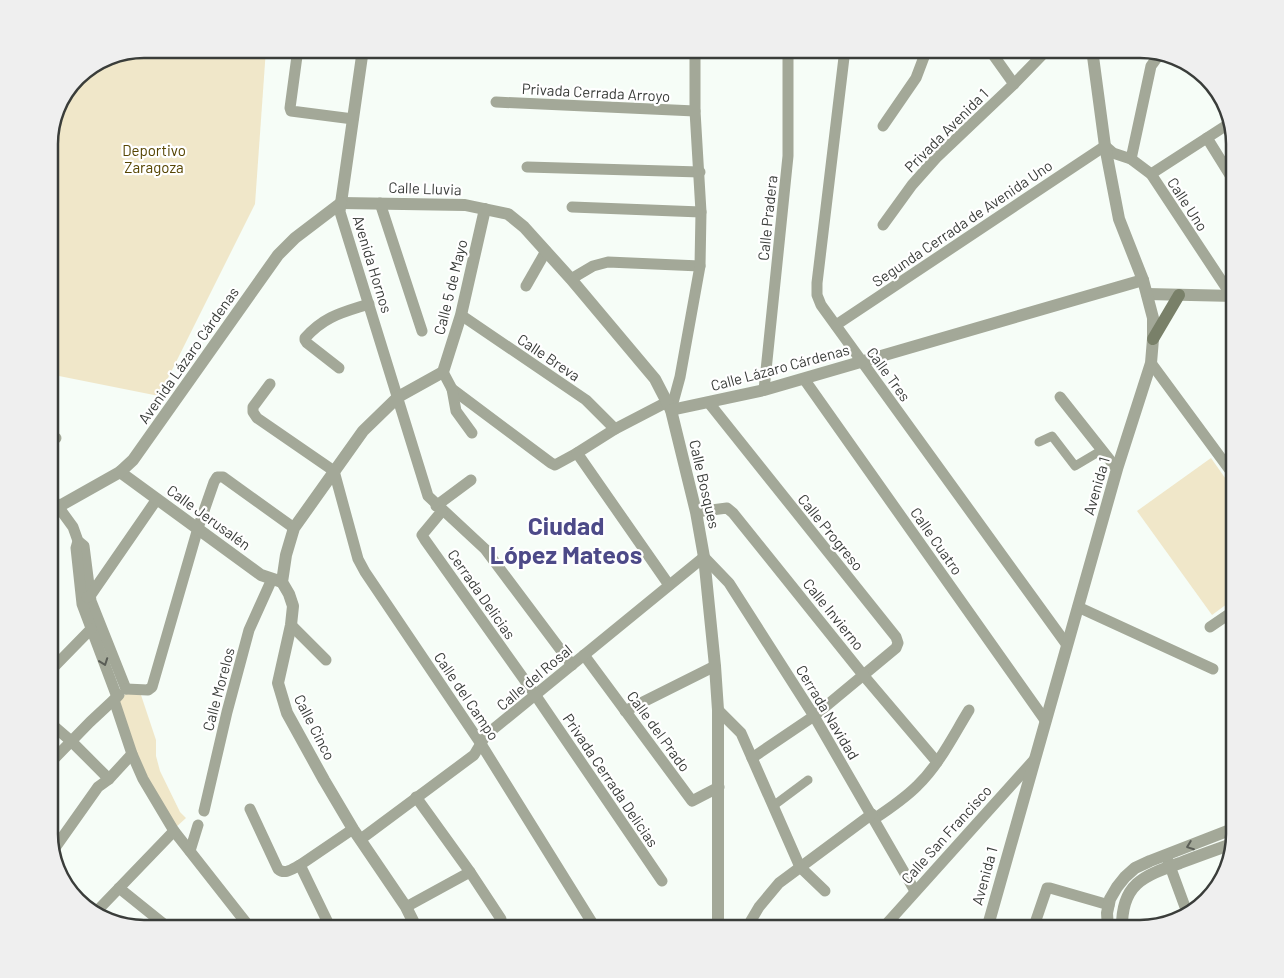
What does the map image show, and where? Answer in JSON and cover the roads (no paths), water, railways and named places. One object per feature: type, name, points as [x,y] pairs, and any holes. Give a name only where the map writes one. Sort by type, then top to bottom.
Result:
[{"type":"main road","points":[[1153,338],[1179,295]]},
{"type":"street","points":[[297,58],[291,111],[353,119]]},
{"type":"street","name":"Avenida Hornos","points":[[362,58],[340,212],[398,397]]},
{"type":"street","name":"Calle Bosques","points":[[695,58],[695,111],[701,212],[700,266],[680,377],[669,406],[696,512],[704,557],[715,666],[718,710],[719,787],[718,920]]},
{"type":"street","name":"Calle Pradera","points":[[764,390],[788,156],[788,58]]},
{"type":"street","name":"Calle Tres","points":[[844,58],[817,295],[821,305],[1067,645]]},
{"type":"street","points":[[883,126],[916,78],[924,58]]},
{"type":"street","points":[[995,58],[1014,84]]},
{"type":"street","name":"Privada Avenida 1","points":[[882,225],[912,185],[936,158],[1039,58]]},
{"type":"street","name":"Avenida 1","points":[[990,920],[1117,469],[1151,363],[1153,318],[1143,280],[1119,219],[1105,146],[1093,58]]},
{"type":"street","points":[[1131,159],[1151,66],[1156,59]]},
{"type":"street","name":"Privada Cerrada Arroyo","points":[[496,102],[695,111]]},
{"type":"street","points":[[1151,174],[1225,126]]},
{"type":"street","points":[[1207,138],[1226,169]]},
{"type":"street","name":"Segunda Cerrada de Avenida Uno","points":[[836,325],[1105,146]]},
{"type":"street","name":"Calle Uno","points":[[1105,146],[1114,153],[1131,159],[1151,174],[1226,285]]},
{"type":"street","points":[[527,167],[700,172]]},
{"type":"street","name":"Calle Lluvia","points":[[341,202],[465,205],[508,214],[524,227],[546,251]]},
{"type":"street","name":"Avenida Lázaro Cárdenas","points":[[58,507],[120,472],[133,460],[278,256],[295,238],[341,202]]},
{"type":"street","points":[[380,203],[422,331]]},
{"type":"street","points":[[572,206],[701,212]]},
{"type":"street","name":"Calle 5 de Mayo","points":[[443,372],[461,315],[485,209]]},
{"type":"street","points":[[452,389],[555,465],[615,429],[669,406],[655,379],[546,251],[526,286]]},
{"type":"street","points":[[571,279],[593,266],[608,262],[700,266]]},
{"type":"street","name":"Calle Lázaro Cárdenas","points":[[669,406],[709,403],[764,390],[863,363],[1143,280]]},
{"type":"street","points":[[1147,294],[1226,295]]},
{"type":"street","points":[[339,368],[305,340],[323,321],[369,304]]},
{"type":"street","name":"Calle Breva","points":[[461,315],[586,400],[615,429]]},
{"type":"street","points":[[1151,363],[1226,465]]},
{"type":"street","points":[[277,581],[294,528],[363,431],[398,397],[443,372],[452,389],[456,411],[472,433]]},
{"type":"street","name":"Calle Cuatro","points":[[804,379],[1045,720]]},
{"type":"street","points":[[270,384],[254,408],[253,412],[257,418],[334,471]]},
{"type":"street","points":[[398,397],[428,496],[484,549],[572,665]]},
{"type":"street","points":[[1060,397],[1117,469]]},
{"type":"street","name":"Calle Progreso","points":[[709,403],[896,637],[898,643],[896,648],[864,676],[814,716],[752,758]]},
{"type":"street","points":[[1039,442],[1052,436],[1075,466],[1102,450]]},
{"type":"street","points":[[577,453],[670,586]]},
{"type":"street","name":"Calle del Campo","points":[[334,471],[358,559],[365,572],[482,744],[590,920]]},
{"type":"street","name":"Calle Jerusalén","points":[[120,472],[261,575],[277,581]]},
{"type":"street","points":[[58,755],[119,695],[148,690],[152,687],[198,528],[217,477],[223,478],[294,528]]},
{"type":"street","points":[[439,508],[470,480]]},
{"type":"street","points":[[86,597],[157,499]]},
{"type":"street","name":"Cerrada Delicias","points":[[439,508],[422,535],[536,696]]},
{"type":"street","name":"Calle Invierno","points":[[696,512],[727,508],[732,513],[864,676],[937,762]]},
{"type":"street","points":[[58,513],[73,526],[78,540],[84,546],[86,597],[91,629],[119,695]]},
{"type":"street","name":"Calle del Rosal","points":[[300,865],[357,834],[416,797],[474,755],[486,736],[704,557]]},
{"type":"street","name":"Cerrada Navidad","points":[[704,557],[729,583],[814,716],[915,891]]},
{"type":"street","name":"Calle Cinco","points":[[277,581],[289,594],[293,606],[291,625],[278,683],[280,696],[287,713],[315,764],[412,920]]},
{"type":"street","name":"Calle Morelos","points":[[204,811],[227,712],[249,630],[277,581]]},
{"type":"street","points":[[86,597],[119,695],[132,754],[142,780],[174,831],[244,920]]},
{"type":"street","points":[[1078,607],[1213,669]]},
{"type":"street","points":[[1210,627],[1226,616]]},
{"type":"street","points":[[291,625],[326,660]]},
{"type":"street","points":[[58,663],[91,629]]},
{"type":"street","name":"Calle del Prado","points":[[584,655],[692,801],[719,787]]},
{"type":"street","points":[[625,711],[715,666]]},
{"type":"street","name":"Privada Cerrada Delicias","points":[[536,696],[662,881]]},
{"type":"street","points":[[718,710],[741,733],[800,867],[825,891]]},
{"type":"street","points":[[751,920],[759,907],[779,883],[873,817],[903,799],[919,784],[937,762],[969,710]]},
{"type":"street","points":[[58,729],[109,779]]},
{"type":"street","points":[[58,843],[98,787],[109,779],[132,754]]},
{"type":"street","name":"Calle San Francisco","points":[[890,920],[1034,760]]},
{"type":"street","points":[[773,806],[808,780]]},
{"type":"street","points":[[416,797],[501,919]]},
{"type":"street","points":[[250,809],[278,869],[281,872],[286,872],[300,865],[327,920]]},
{"type":"street","points":[[190,851],[198,825]]},
{"type":"street","points":[[100,908],[174,831]]},
{"type":"street","points":[[1122,920],[1123,906],[1130,890],[1140,881],[1168,861],[1226,832]]},
{"type":"street","points":[[1108,920],[1109,905],[1117,887],[1135,868],[1226,846]]},
{"type":"street","points":[[1168,861],[1185,908]]},
{"type":"street","points":[[406,907],[470,872]]},
{"type":"street","points":[[119,888],[159,920]]},
{"type":"street","points":[[1036,920],[1047,888],[1109,905]]},
{"type":"district","name":"Ciudad López Mateos","points":[[566,540]]},
{"type":"park label","name":"Deportivo Zaragoza","points":[[154,158]]}]
